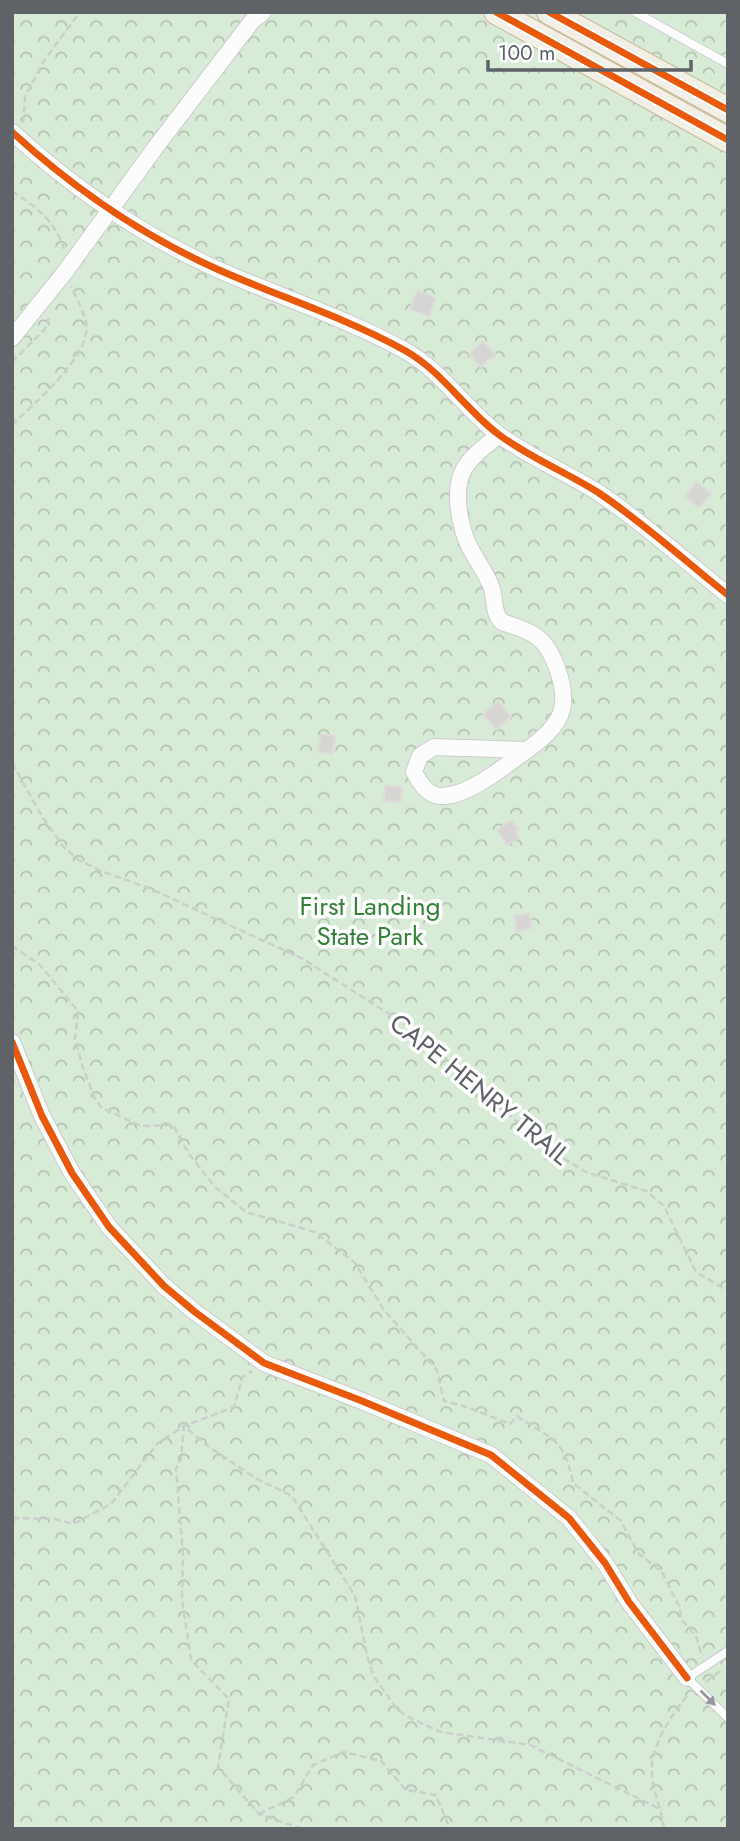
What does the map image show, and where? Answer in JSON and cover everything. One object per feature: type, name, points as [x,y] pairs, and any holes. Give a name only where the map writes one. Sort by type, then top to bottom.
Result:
[{"type":"highway","points":[[496,12],[728,140]]},
{"type":"highway","points":[[549,12],[728,110]]},
{"type":"street","points":[[12,338],[257,15]]},
{"type":"street","points":[[13,133],[69,181],[176,249],[217,270],[338,317],[407,351],[442,380],[499,435],[534,459],[597,492],[676,551],[728,595]]},
{"type":"street","points":[[499,435],[472,459],[464,470],[460,480],[459,513],[469,546],[491,586],[498,618],[529,632],[546,645],[561,679],[565,696],[560,719],[553,729],[527,750],[481,781],[456,793],[440,796],[434,794],[425,788],[414,772],[420,755],[434,747],[527,750]]},
{"type":"street","points":[[12,1042],[56,1145],[72,1173],[109,1227],[164,1286],[264,1363],[491,1455],[569,1518],[605,1563],[629,1602],[694,1680]]},
{"type":"lane","points":[[635,12],[728,64]]},
{"type":"lane","points":[[728,1651],[694,1680],[728,1718]]},
{"type":"path","points":[[13,133],[24,121],[25,97],[43,62],[80,12]]},
{"type":"path","points":[[12,946],[40,965],[78,1011],[75,1039],[82,1065],[102,1108],[141,1126],[173,1125],[189,1154],[215,1187],[246,1212],[315,1232],[355,1263],[384,1310],[438,1370],[444,1401],[509,1424],[517,1416],[557,1441],[567,1457],[573,1483],[621,1521],[638,1553],[662,1572],[680,1608],[681,1619],[696,1636],[702,1655],[688,1695],[659,1738],[651,1773],[662,1810],[664,1829]]},
{"type":"path","points":[[12,1518],[55,1519],[72,1524],[111,1504],[157,1444],[184,1426],[234,1407],[242,1378],[264,1363]]},
{"type":"path","points":[[184,1426],[208,1446],[256,1478],[292,1496],[355,1596],[374,1677],[397,1709],[441,1732],[530,1745],[662,1810]]},
{"type":"path","points":[[184,1426],[181,1458],[176,1469],[183,1555],[182,1599],[191,1660],[229,1699],[218,1767],[259,1814],[302,1829]]},
{"type":"path","points":[[694,1680],[720,1670]]},
{"type":"path","points":[[259,1814],[294,1797],[313,1765],[344,1752],[381,1761],[406,1790],[436,1795],[450,1829]]},
{"type":"green space","name":"First Landing State Park","points":[[12,12],[728,12],[728,1829],[12,1829]]},
{"type":"building","points":[[417,291],[436,298],[429,316],[410,309]]},
{"type":"building","points":[[483,341],[495,354],[481,367],[469,354]]},
{"type":"building","points":[[696,482],[711,494],[699,508],[685,497]]},
{"type":"building","points":[[498,701],[511,717],[496,730],[483,714]]},
{"type":"building","points":[[321,734],[335,736],[333,754],[318,752]]},
{"type":"building","points":[[385,786],[402,787],[401,802],[384,801]]},
{"type":"building","points":[[512,820],[519,830],[516,832],[519,838],[507,845],[497,830]]},
{"type":"building","points":[[529,913],[532,928],[517,932],[514,916]]},
{"type":"cycle path","points":[[496,12],[728,140]]},
{"type":"cycle path","points":[[549,12],[728,110]]},
{"type":"cycle path","points":[[12,132],[84,191],[163,242],[219,270],[358,327],[417,358],[498,434],[599,493],[728,595]]},
{"type":"cycle path","points":[[12,1042],[42,1116],[72,1173],[109,1227],[164,1286],[264,1363],[491,1455],[569,1518],[605,1563],[629,1602],[687,1678]]}]
